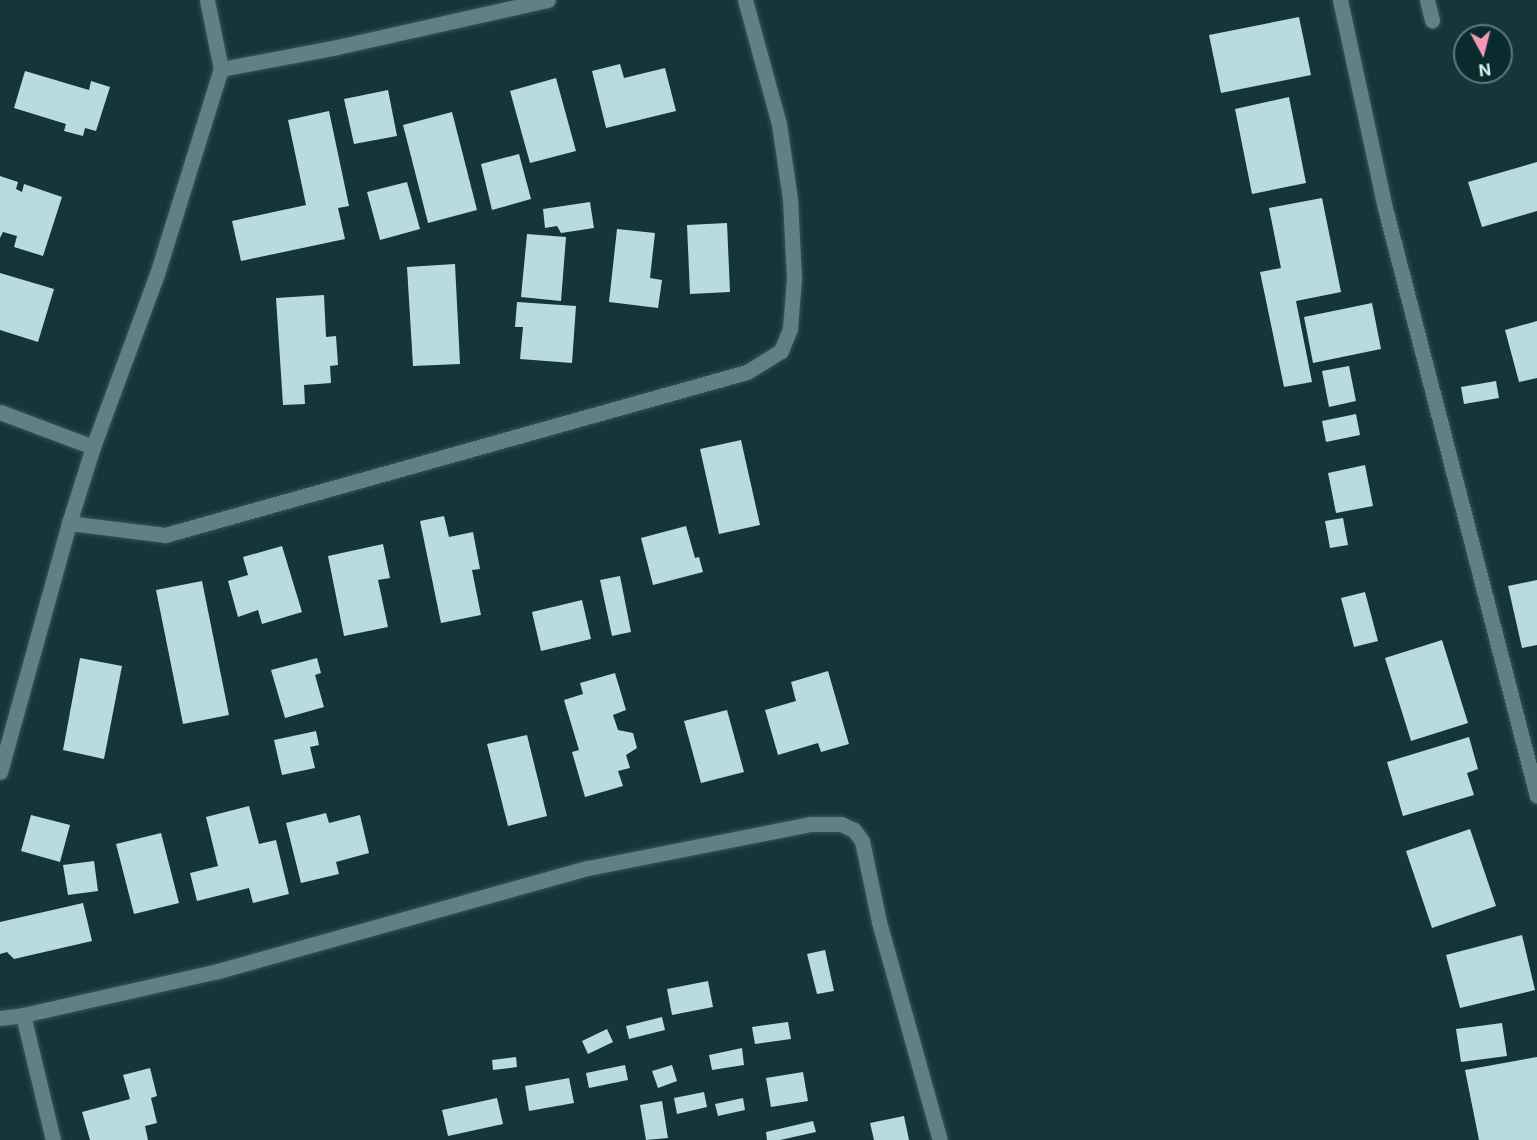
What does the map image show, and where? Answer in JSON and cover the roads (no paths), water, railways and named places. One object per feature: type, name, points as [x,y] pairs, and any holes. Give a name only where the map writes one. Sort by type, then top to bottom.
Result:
[{"type":"street","points":[[0,772],[69,523],[93,447],[157,274],[221,69],[207,0]]},
{"type":"street","points":[[221,69],[337,47],[548,0]]},
{"type":"street","points":[[69,523],[165,535],[747,372],[781,351],[790,329],[794,278],[790,200],[779,124],[745,0]]},
{"type":"street","points":[[1341,0],[1384,208],[1537,796]]},
{"type":"street","points":[[1427,0],[1432,20]]},
{"type":"street","points":[[0,412],[93,447]]},
{"type":"street","points":[[0,1018],[23,1015],[218,971],[588,868],[810,824],[841,824],[854,830],[862,841],[879,922],[940,1140]]},
{"type":"street","points":[[23,1015],[53,1140]]}]
